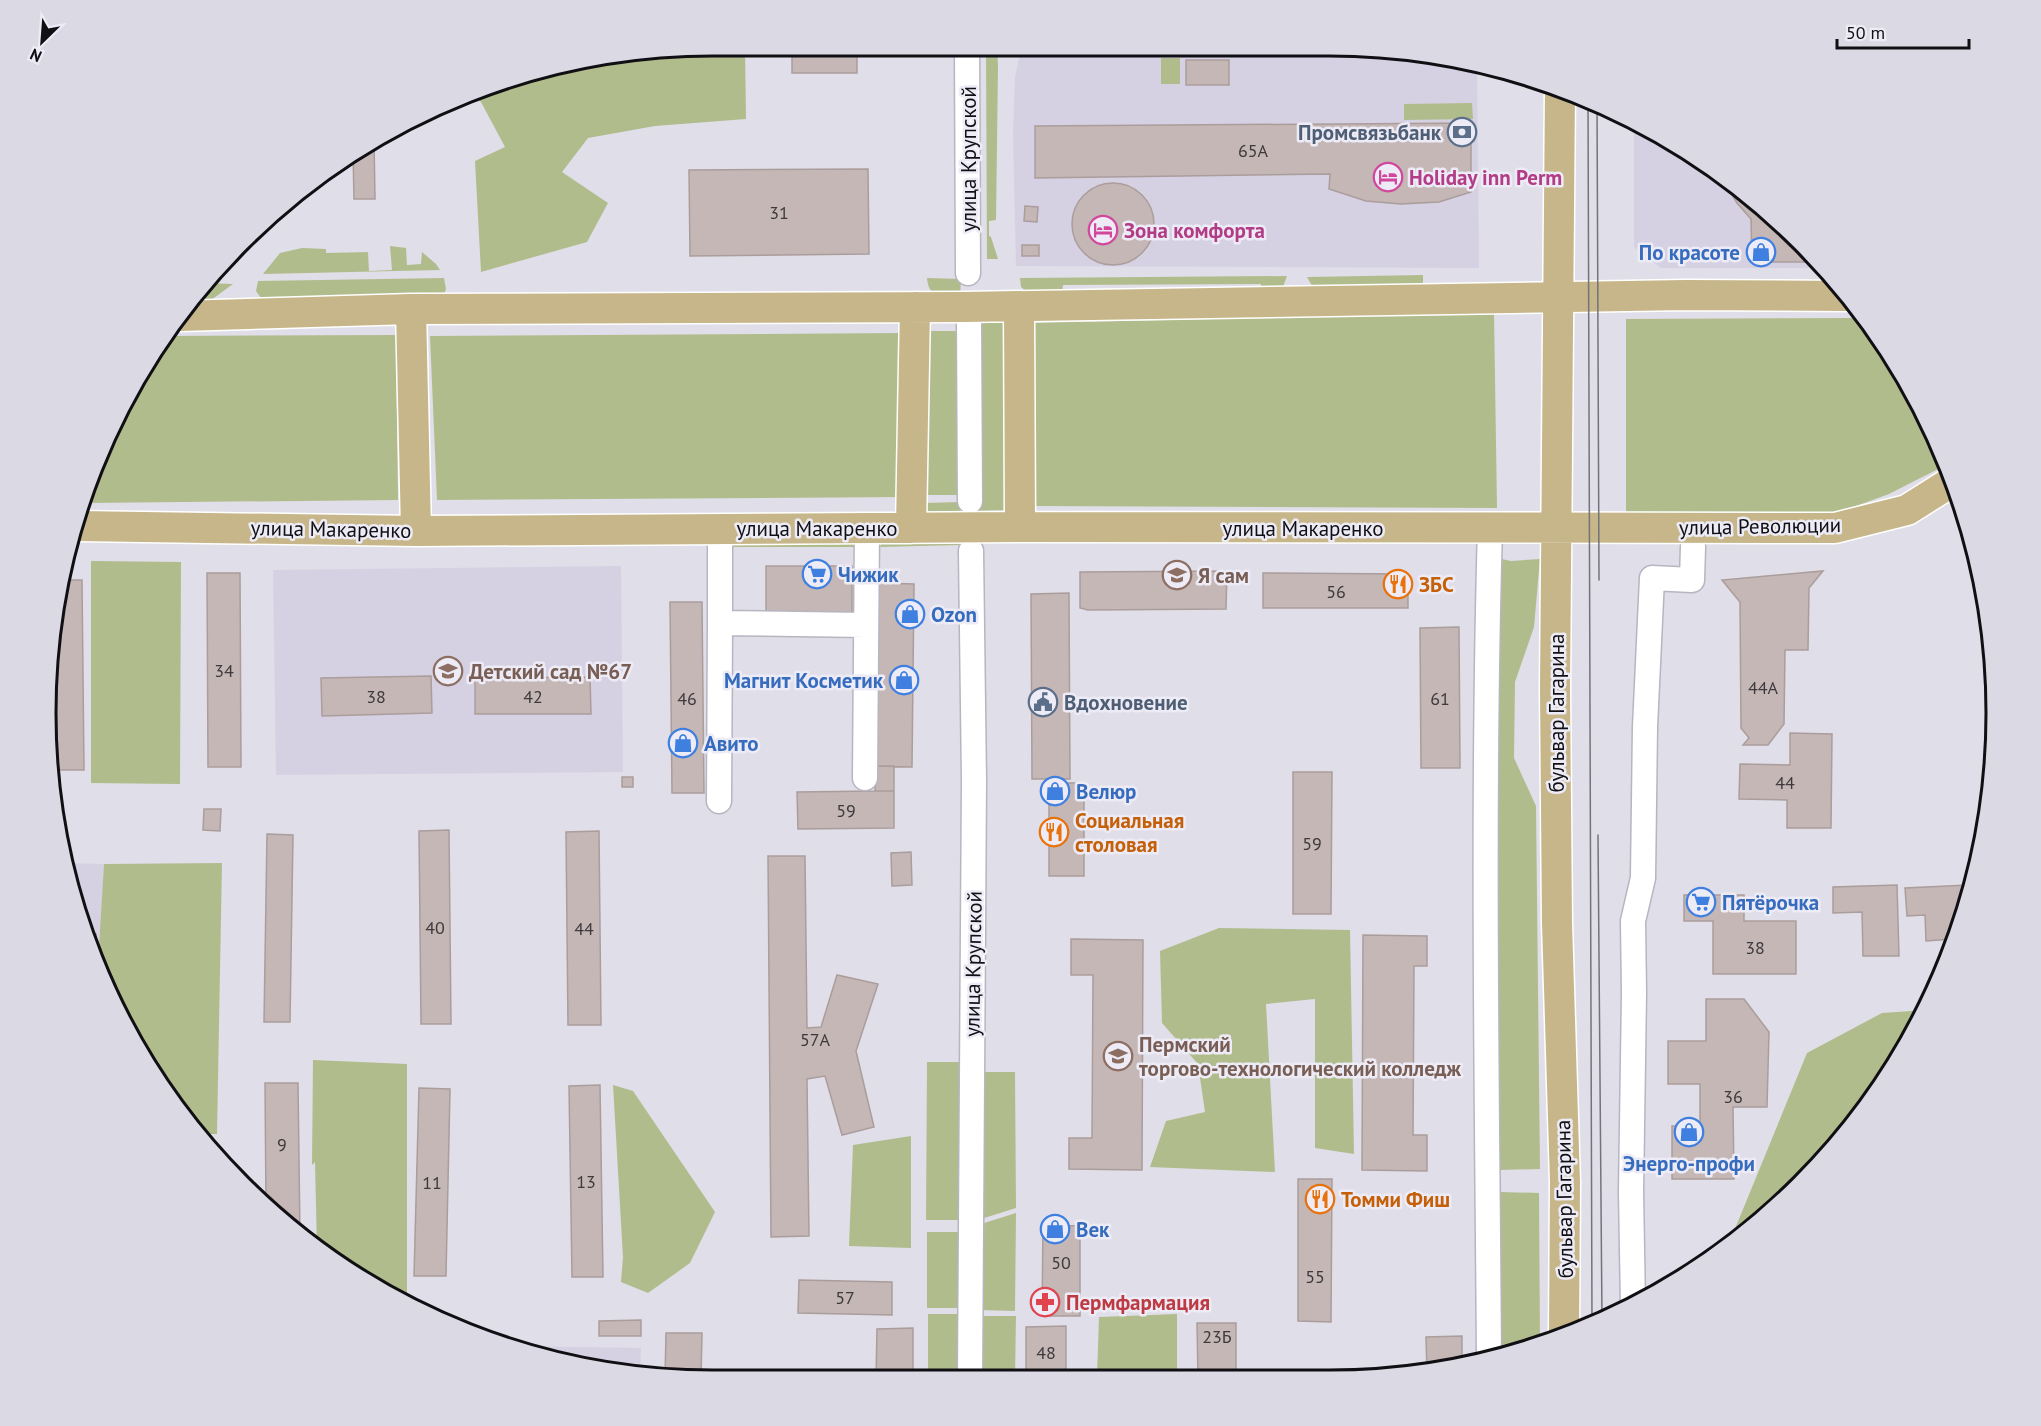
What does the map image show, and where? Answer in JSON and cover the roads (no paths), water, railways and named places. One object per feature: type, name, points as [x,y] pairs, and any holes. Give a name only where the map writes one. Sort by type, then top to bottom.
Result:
[{"type":"main road","name":"бульвар Гагарина","points":[[1560,98],[1554,689],[1557,923],[1565,1182],[1564,1326]]},
{"type":"main road","points":[[189,316],[411,309],[915,308],[1686,295],[1836,296]]},
{"type":"main road","points":[[1019,306],[1020,527]]},
{"type":"main road","points":[[911,528],[915,308]]},
{"type":"main road","points":[[411,309],[416,531]]},
{"type":"main road","name":"улица Революции","points":[[1557,527],[1835,528],[1907,510],[1944,485]]},
{"type":"main road","name":"улица Макаренко","points":[[83,526],[416,531],[1020,527],[1557,527]]},
{"type":"street","name":"улица Крупской","points":[[968,56],[968,273]]},
{"type":"street","points":[[969,320],[970,501]]},
{"type":"street","points":[[865,778],[867,528]]},
{"type":"street","points":[[1489,1350],[1486,783],[1490,528]]},
{"type":"street","points":[[719,801],[720,529]]},
{"type":"street","points":[[1633,1295],[1631,1192],[1633,921],[1643,878],[1645,727],[1652,579],[1692,580],[1693,547]]},
{"type":"street","name":"улица Крупской","points":[[970,1370],[974,828],[971,551]]},
{"type":"street","points":[[720,623],[866,625]]},
{"type":"tram line","points":[[1588,110],[1592,1315]]},
{"type":"tram line","points":[[1597,113],[1599,580]]},
{"type":"tram line","points":[[1598,835],[1602,1310]]},
{"type":"place","name":"Промсвязьбанк","points":[[1462,132]]},
{"type":"place","name":"Holiday inn Perm","points":[[1388,177]]},
{"type":"place","name":"Зона комфорта","points":[[1103,230]]},
{"type":"place","name":"По красоте","points":[[1761,252]]},
{"type":"place","name":"Чижик","points":[[817,574]]},
{"type":"place","name":"Я сам","points":[[1177,575]]},
{"type":"place","name":"ЗБС","points":[[1398,584]]},
{"type":"place","name":"Ozon","points":[[910,614]]},
{"type":"place","name":"Детский сад №67","points":[[448,671]]},
{"type":"place","name":"Магнит Косметик","points":[[904,680]]},
{"type":"place","name":"Вдохновение","points":[[1043,702]]},
{"type":"place","name":"Авито","points":[[683,743]]},
{"type":"place","name":"Велюр","points":[[1055,791]]},
{"type":"place","name":"Социальная столовая","points":[[1054,832]]},
{"type":"place","name":"Пятёрочка","points":[[1701,902]]},
{"type":"place","name":"Пермский торгово-технологический колледж","points":[[1118,1056]]},
{"type":"place","name":"Энерго-профи","points":[[1689,1132]]},
{"type":"place","name":"Томми Фиш","points":[[1320,1199]]},
{"type":"place","name":"Век","points":[[1055,1229]]},
{"type":"place","name":"Пермфармация","points":[[1045,1302]]}]
